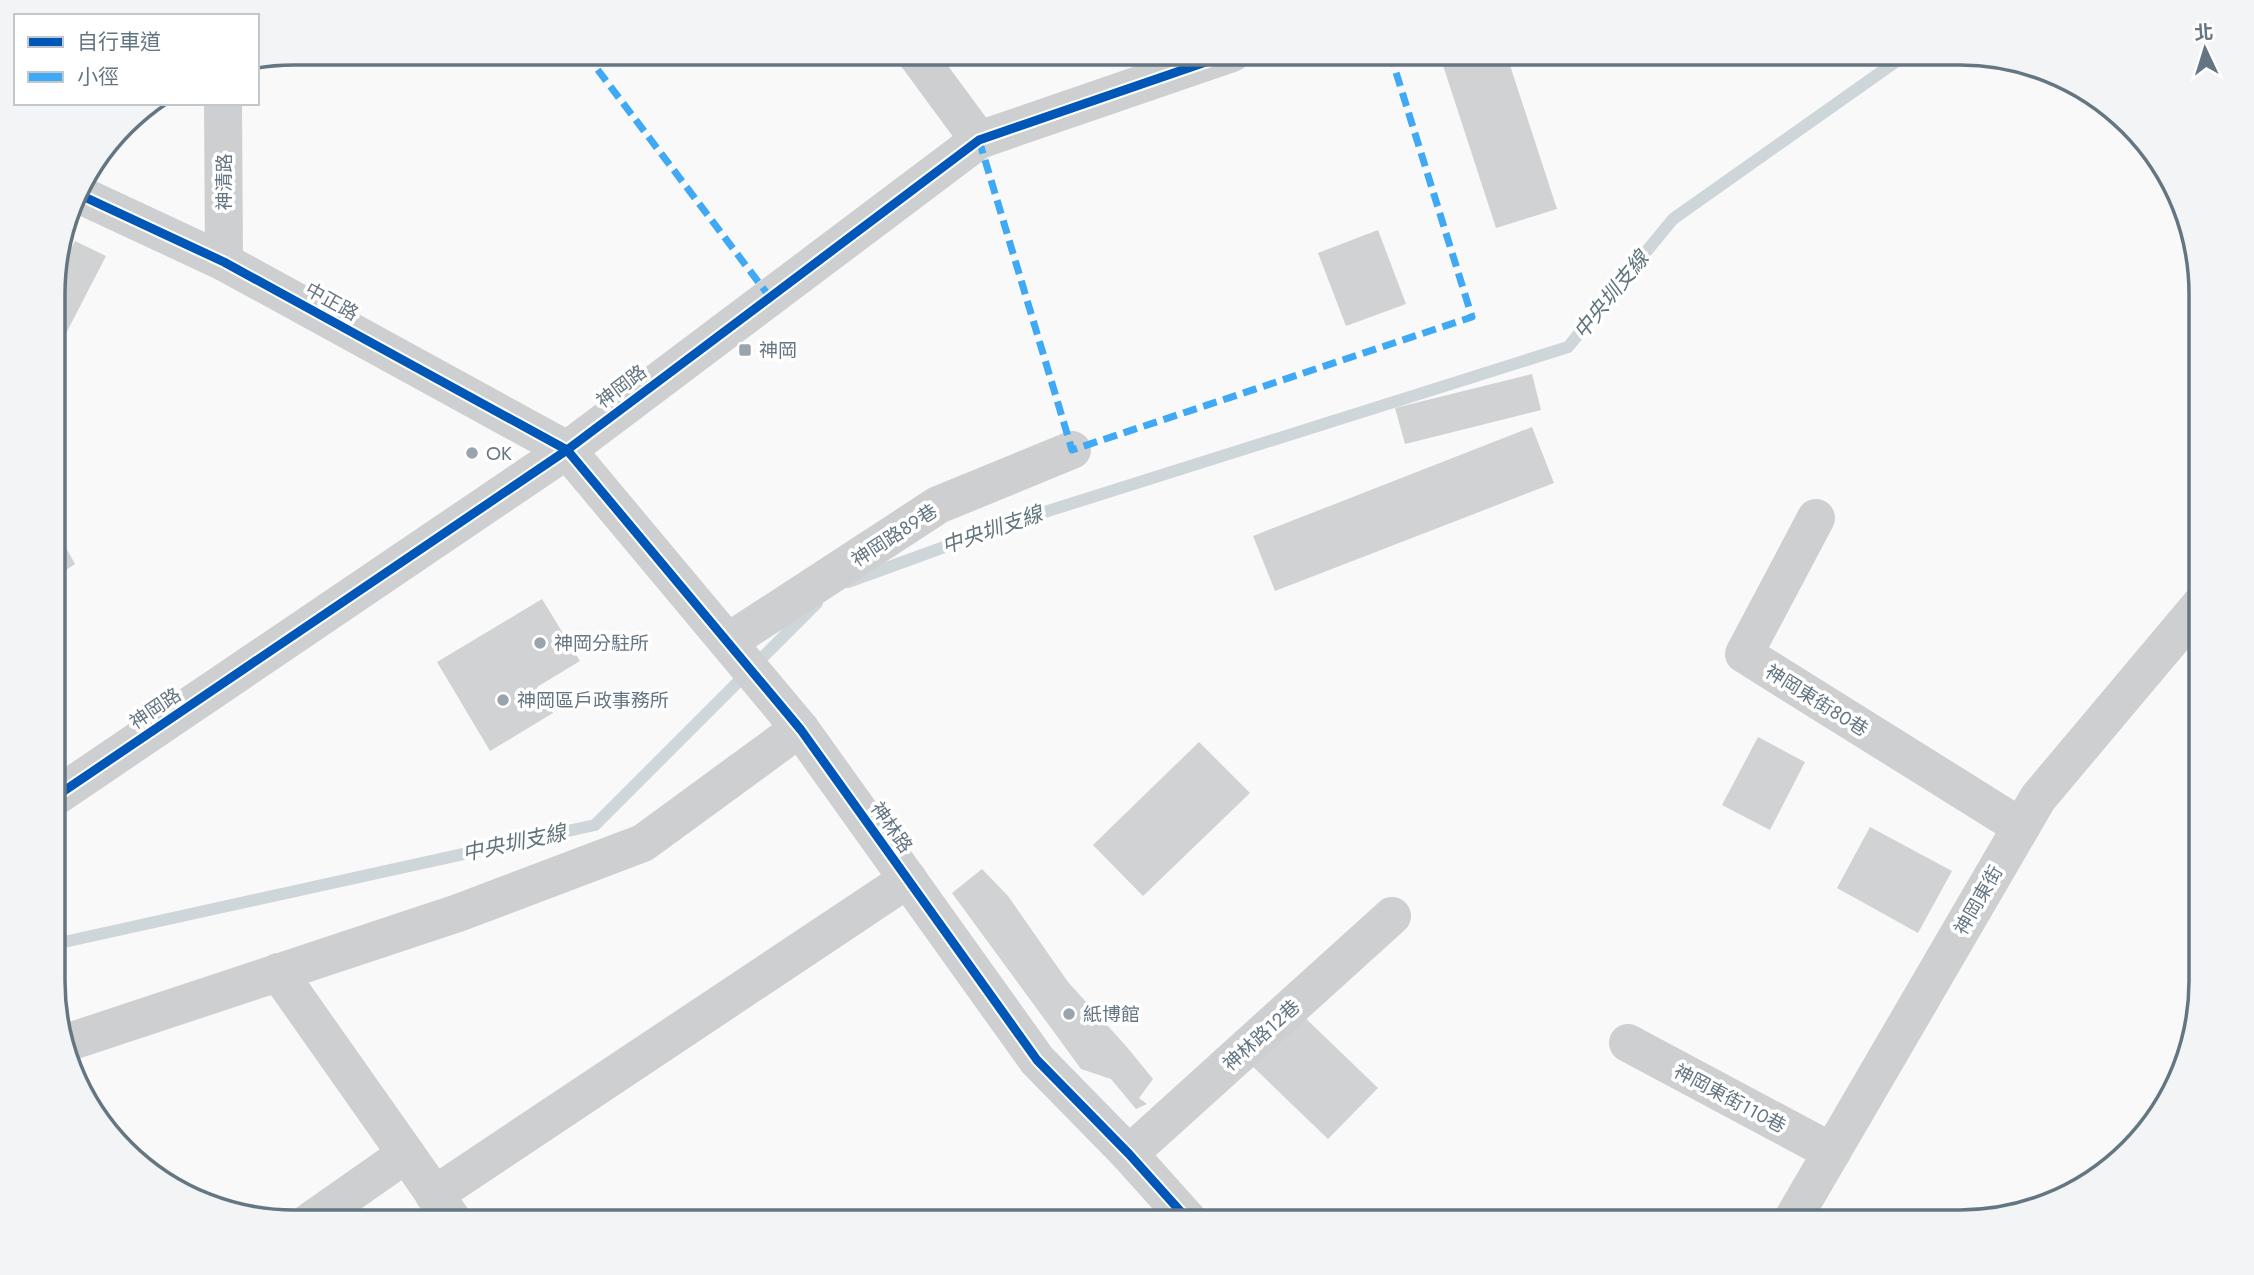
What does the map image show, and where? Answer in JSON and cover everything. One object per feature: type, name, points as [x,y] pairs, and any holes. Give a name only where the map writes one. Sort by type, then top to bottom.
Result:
[{"type":"street","points":[[924,65],[979,141]]},
{"type":"street","name":"神岡路","points":[[65,790],[566,450],[979,141],[1194,65]]},
{"type":"street","name":"神清路","points":[[223,105],[224,262]]},
{"type":"street","name":"中正路","points":[[86,198],[224,262],[566,450]]},
{"type":"street","name":"神林路","points":[[566,450],[802,730],[1037,1060],[1179,1210]]},
{"type":"street","name":"神岡路89巷","points":[[733,649],[938,505],[1072,450]]},
{"type":"street","name":"神岡東街80巷","points":[[1816,518],[1744,654],[2021,827]]},
{"type":"street","name":"神岡東街","points":[[1798,1210],[2038,798],[2189,618]]},
{"type":"street","points":[[73,1041],[458,913],[643,843],[796,731],[802,730]]},
{"type":"street","name":"神林路","points":[[278,972],[444,1208],[908,879]]},
{"type":"street","name":"神林路12巷","points":[[1129,1154],[1392,916]]},
{"type":"street","name":"神岡東街110巷","points":[[1628,1043],[1832,1152]]},
{"type":"street","points":[[327,1210],[406,1154]]},
{"type":"building","points":[[1443,65],[1510,65],[1557,209],[1496,228]]},
{"type":"building","points":[[1378,230],[1406,304],[1346,326],[1318,253]]},
{"type":"building","points":[[75,241],[106,256],[65,335],[65,294],[69,253]]},
{"type":"building","points":[[1532,374],[1541,410],[1405,444],[1395,408]]},
{"type":"building","points":[[1532,427],[1554,483],[1275,591],[1253,536]]},
{"type":"building","points":[[65,546],[75,564],[65,571]]},
{"type":"building","name":"神岡區戶政事務所","points":[[542,599],[580,661],[537,687],[553,713],[490,751],[437,662]]},
{"type":"building","points":[[1758,737],[1805,762],[1770,830],[1722,805]]},
{"type":"building","points":[[1199,742],[1250,793],[1143,896],[1093,845]]},
{"type":"building","points":[[1870,827],[1952,871],[1918,933],[1837,888]]},
{"type":"building","name":"紙博館","points":[[982,869],[1008,896],[1068,982],[1153,1079],[1139,1098],[1147,1104],[1136,1109],[1111,1079],[1081,1069],[952,893]]},
{"type":"building","points":[[1298,1011],[1378,1088],[1328,1139],[1248,1062]]},
{"type":"waterway","name":"中央圳支線","points":[[848,582],[1013,522],[1568,347],[1673,219],[1891,65]]},
{"type":"waterway","name":"中央圳支線","points":[[65,942],[595,825],[817,603]]},
{"type":"marked path","points":[[594,65],[769,296]]},
{"type":"marked path","points":[[979,140],[1072,450],[1472,317],[1394,65]]},
{"type":"cycle path","points":[[65,790],[567,450],[979,140],[1197,65]]},
{"type":"cycle path","points":[[86,198],[224,262],[567,450],[801,730],[1037,1060],[1179,1210]]},
{"type":"place","name":"神岡","points":[[745,350]]},
{"type":"place","name":"OK","points":[[472,453]]},
{"type":"place","name":"神岡分駐所","points":[[540,643]]},
{"type":"place","name":"神岡區戶政事務所","points":[[503,700]]},
{"type":"place","name":"紙博館","points":[[1069,1014]]}]
